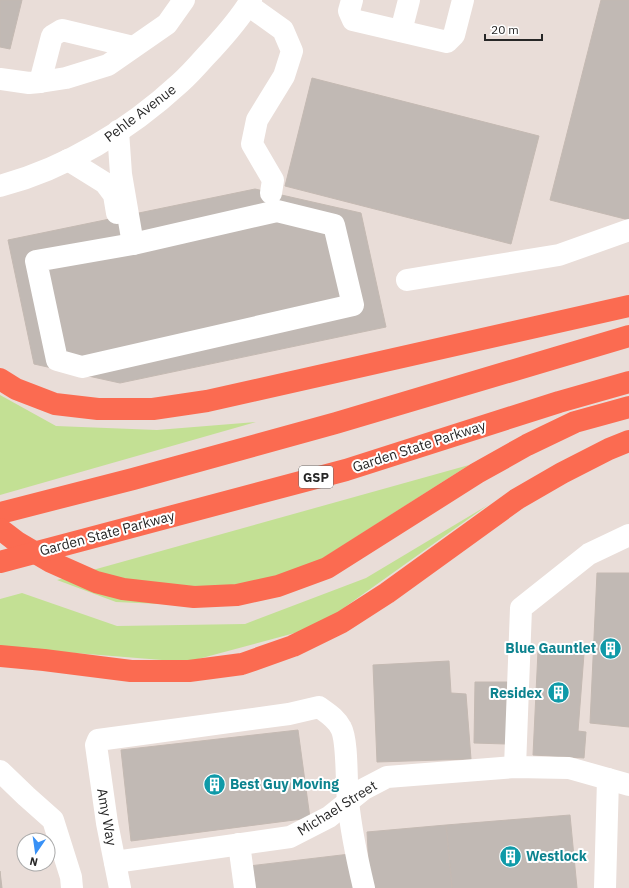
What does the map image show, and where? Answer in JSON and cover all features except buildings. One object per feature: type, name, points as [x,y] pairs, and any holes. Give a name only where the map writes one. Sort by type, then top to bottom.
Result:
[{"type":"highway","points":[[0,379],[16,389],[55,404],[98,409],[153,409],[207,401],[629,306]]},
{"type":"highway","points":[[0,513],[133,480],[336,423],[629,336]]},
{"type":"highway","name":"Garden State Parkway","points":[[0,562],[346,470],[558,402],[629,382]]},
{"type":"highway","points":[[0,529],[17,542],[51,562],[96,582],[123,589],[194,597],[237,595],[278,586],[327,568],[477,473],[527,445],[575,422],[629,407]]},
{"type":"highway","points":[[0,656],[131,671],[189,671],[242,664],[293,646],[342,622],[387,593],[517,499],[562,473],[609,449],[629,441]]},
{"type":"street","points":[[0,79],[29,83],[40,82],[66,78],[108,65],[167,24],[184,0]]},
{"type":"street","points":[[352,0],[349,11],[353,20],[447,42],[454,35],[463,0]]},
{"type":"street","points":[[401,31],[409,0]]},
{"type":"street","points":[[249,3],[283,30],[292,51],[284,76],[257,120],[252,144],[272,180],[271,192]]},
{"type":"street","name":"Pehle Avenue","points":[[6,185],[68,160],[100,143],[142,116],[181,83],[217,44],[249,3]]},
{"type":"street","points":[[40,82],[52,36],[62,30],[134,47]]},
{"type":"street","points":[[118,131],[128,245]]},
{"type":"street","points":[[68,160],[105,183],[114,195],[128,245]]},
{"type":"street","points":[[277,211],[334,225],[353,305],[82,367],[57,360],[36,261],[128,245],[277,211]]},
{"type":"street","points":[[407,280],[559,255],[629,230]]},
{"type":"street","points":[[515,767],[521,608],[589,554],[629,535]]},
{"type":"street","name":"Amy Way","points":[[120,888],[101,783],[96,745],[98,740],[111,737],[289,714],[319,707],[332,716],[341,728],[344,742],[348,801]]},
{"type":"street","name":"Michael Street","points":[[115,862],[290,837],[329,816],[364,789],[387,777],[515,767],[569,768],[629,785]]},
{"type":"street","points":[[0,771],[53,820],[71,877],[72,888]]},
{"type":"street","points":[[605,888],[608,779]]},
{"type":"street","points":[[348,801],[356,855],[364,888]]},
{"type":"street","points":[[239,844],[245,888]]},
{"type":"green space","points":[[0,395],[56,426],[157,430],[256,422],[0,495]]},
{"type":"green space","points":[[469,465],[309,567],[206,606],[116,602],[57,580]]},
{"type":"green space","points":[[488,505],[317,627],[187,662],[0,647],[0,599],[22,593],[117,626],[245,624],[366,578]]},
{"type":"place","name":"Blue Gauntlet","points":[[611,648]]},
{"type":"place","name":"Residex","points":[[558,693]]},
{"type":"place","name":"Best Guy Moving","points":[[215,784]]},
{"type":"place","name":"Westlock","points":[[511,856]]}]
